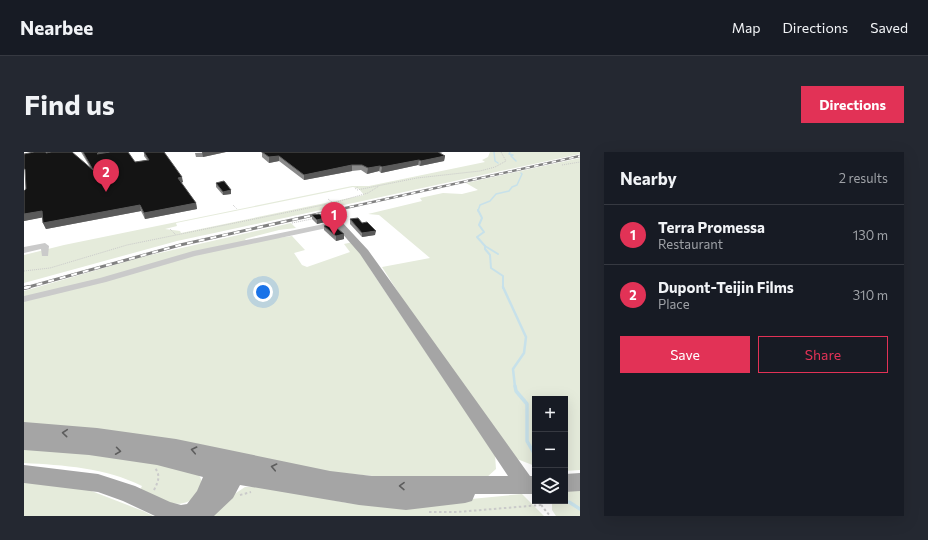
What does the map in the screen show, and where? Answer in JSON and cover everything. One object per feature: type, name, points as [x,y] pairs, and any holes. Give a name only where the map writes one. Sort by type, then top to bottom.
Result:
[{"type":"main road","points":[[24,442],[89,447],[157,457],[227,468],[359,496],[406,500],[530,485],[355,240],[343,220]]},
{"type":"main road","points":[[24,429],[97,435],[176,447],[227,468]]},
{"type":"main road","points":[[24,474],[67,478],[98,483],[128,493],[168,512],[181,515],[209,508],[226,491],[227,468]]},
{"type":"main road","points":[[568,483],[580,482]]},
{"type":"lane","points":[[24,299],[103,280],[193,254],[343,220]]},
{"type":"lane","points":[[24,250],[45,246],[45,254]]},
{"type":"path","points":[[357,190],[417,178],[480,171],[495,167],[506,161],[501,152]]},
{"type":"path","points":[[562,165],[580,162]]},
{"type":"path","points":[[24,271],[50,268],[127,245],[333,204],[339,201],[370,194],[379,186]]},
{"type":"path","points":[[328,199],[333,204]]},
{"type":"path","points":[[233,205],[237,209]]},
{"type":"path","points":[[322,216],[342,212],[343,220]]},
{"type":"path","points":[[292,223],[314,218]]},
{"type":"path","points":[[170,229],[176,235]]},
{"type":"path","points":[[146,502],[156,488],[159,479],[158,472],[154,468]]},
{"type":"path","points":[[540,504],[550,516]]},
{"type":"green space","points":[[490,152],[580,152],[580,154],[177,241],[24,283],[24,255],[64,245],[352,186],[369,186],[485,162],[482,160],[488,157]],"holes":[[[353,187],[359,189],[364,195],[181,233],[180,231],[165,229],[177,226],[176,223]]]},
{"type":"green space","points":[[580,158],[580,470],[568,471],[568,396],[532,396],[532,465],[517,459],[410,311],[382,267],[430,258],[379,215],[368,214],[422,201],[420,198],[443,193],[462,194],[478,190],[466,183]]},
{"type":"green space","points":[[291,223],[296,228],[279,230],[245,239],[247,242],[292,236],[305,250],[294,253],[302,265],[307,267],[350,252],[344,244],[353,242],[361,251],[370,269],[495,455],[496,469],[486,478],[415,480],[331,472],[24,425],[24,291],[142,257]]},
{"type":"green space","points":[[24,448],[110,454],[194,469],[200,477],[201,484],[194,498],[179,504],[171,503],[154,499],[139,492],[142,486],[114,475],[69,466],[24,463]]},
{"type":"green space","points":[[24,483],[76,485],[153,516],[24,516]]},
{"type":"green space","points":[[264,486],[347,503],[423,507],[440,502],[522,494],[544,516],[210,516],[233,495],[245,487]]},
{"type":"green space","points":[[580,489],[580,516],[556,516],[552,510],[552,504],[568,504],[568,491]]},
{"type":"building","points":[[34,152],[72,152],[93,170],[83,152],[99,152],[97,154],[128,152],[135,162],[149,160],[144,152],[164,152],[182,177],[178,178],[196,203],[144,213],[140,205],[43,223],[42,211],[24,214],[24,191],[26,189],[24,154]]},
{"type":"building","points":[[262,152],[438,152],[445,156],[382,167],[368,168],[362,165],[352,165],[304,175],[279,156],[269,157]]},
{"type":"building","points":[[224,181],[231,190],[223,192],[216,183]]},
{"type":"building","points":[[319,214],[325,218],[317,220],[312,215]]},
{"type":"building","points":[[358,218],[362,223],[367,222],[376,231],[362,233],[350,219]]},
{"type":"building","points":[[332,224],[344,234],[336,236],[324,226]]},
{"type":"waterway","points":[[494,152],[495,161],[498,163]]},
{"type":"waterway","points":[[510,152],[509,154],[513,155],[511,156],[516,161]]},
{"type":"waterway","points":[[478,210],[480,205],[490,201],[496,194],[509,191],[512,187],[517,185],[522,174],[521,173]]},
{"type":"waterway","points":[[478,210],[482,218],[479,225],[484,232],[477,237],[485,246]]},
{"type":"waterway","points":[[485,246],[498,254]]},
{"type":"waterway","points":[[485,246],[485,249],[490,255],[491,268],[503,276],[503,287]]},
{"type":"waterway","points":[[503,287],[526,337],[524,353],[513,369],[515,387]]},
{"type":"waterway","points":[[515,386],[516,391],[527,404],[527,441],[532,450]]},
{"type":"waterway","points":[[569,502],[580,509]]},
{"type":"railway","points":[[332,211],[580,156]]},
{"type":"railway","points":[[28,287],[180,245],[336,210]]},
{"type":"place","name":"Dupont-Teijin Films","points":[[106,192]]},
{"type":"place","name":"Terra Promessa","points":[[334,235]]}]
